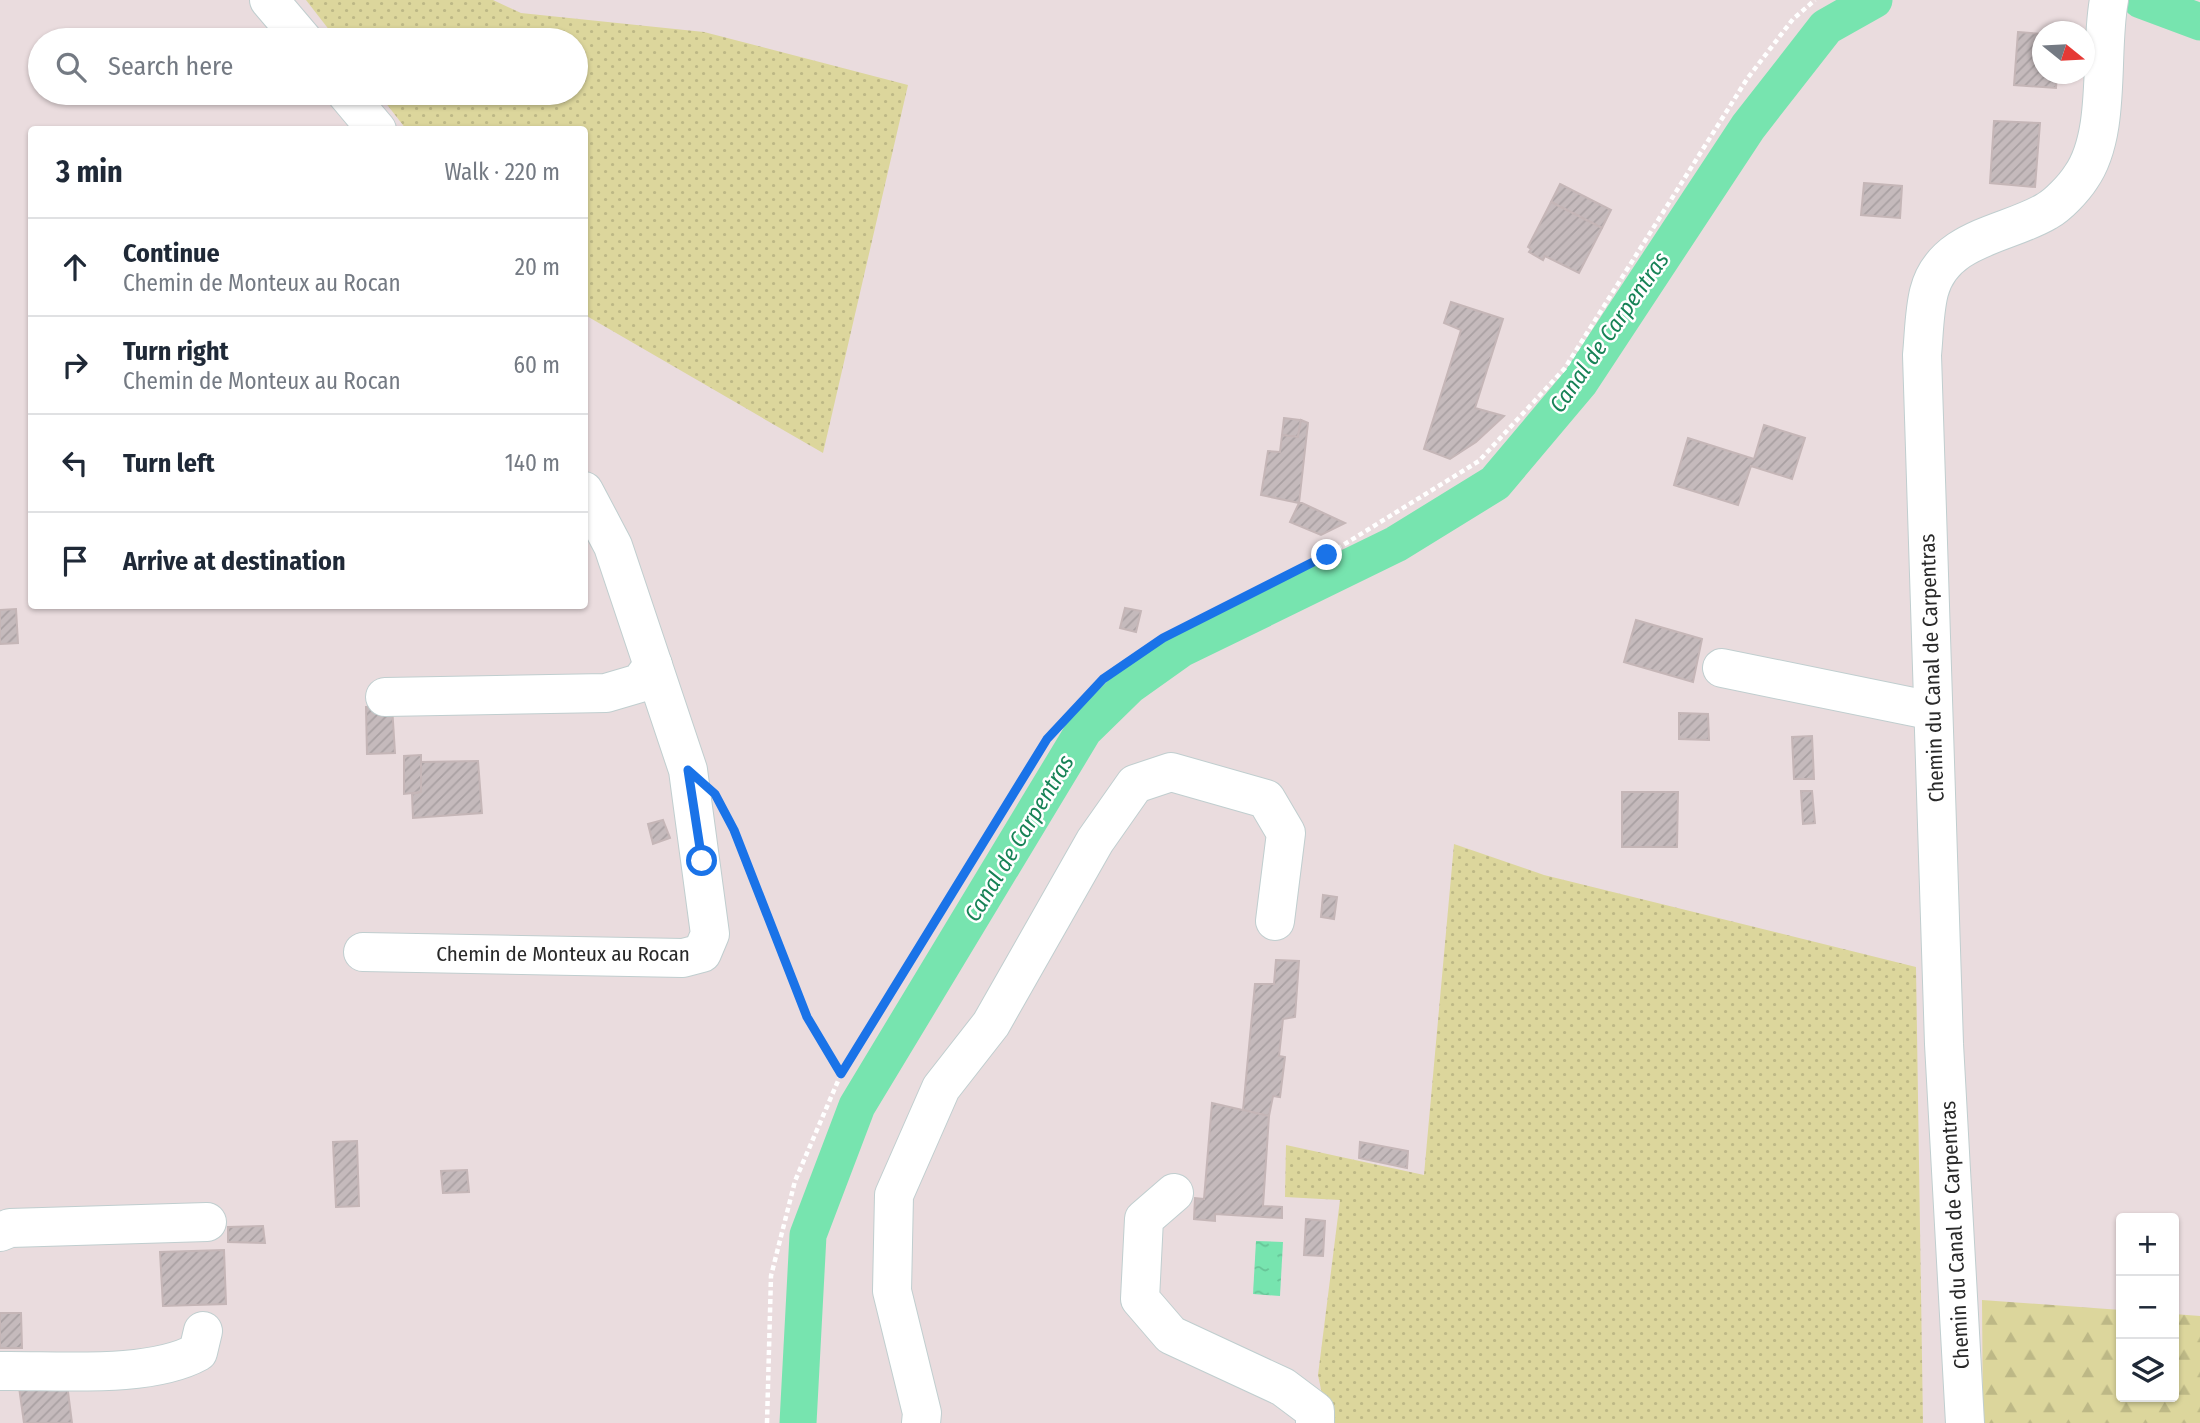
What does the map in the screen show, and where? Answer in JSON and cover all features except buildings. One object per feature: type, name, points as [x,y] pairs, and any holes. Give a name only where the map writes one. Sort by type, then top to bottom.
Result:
[{"type":"street","points":[[269,0],[293,28]]},
{"type":"street","name":"Chemin du Canal de Carpentras","points":[[1965,1423],[1944,1044],[1922,355],[1929,290],[1946,261],[1977,238],[2048,211],[2081,178],[2092,153],[2098,126],[2107,8]]},
{"type":"street","points":[[356,105],[374,126]]},
{"type":"street","name":"Chemin de Monteux au Rocan","points":[[363,952],[683,958],[702,953],[710,934],[688,770],[613,546],[588,499]]},
{"type":"street","points":[[385,698],[606,693],[640,683],[653,665]]},
{"type":"street","points":[[1722,668],[1933,711]]},
{"type":"street","points":[[921,1423],[922,1413],[892,1291],[894,1195],[940,1088],[991,1024],[1095,841],[1135,784],[1171,772],[1266,799],[1286,833],[1275,921]]},
{"type":"street","points":[[1174,1193],[1144,1219],[1140,1299],[1171,1335],[1283,1387],[1315,1411],[1315,1423]]},
{"type":"street","points":[[0,1231],[10,1228],[206,1222]]},
{"type":"street","points":[[0,1371],[136,1369],[177,1363],[198,1352],[203,1331]]},
{"type":"path","points":[[767,1423],[771,1276],[795,1181],[841,1074],[1047,739],[1103,679],[1163,638],[1327,555],[1479,461],[1565,368],[1747,79],[1793,19],[1815,0]]},
{"type":"path","points":[[734,830],[807,1017],[841,1074]]},
{"type":"green space","points":[[306,0],[493,0],[521,13],[704,32],[908,85],[823,453],[588,317],[588,126],[404,126],[387,105],[588,105],[588,28],[328,28]]},
{"type":"green space","points":[[1454,844],[1544,875],[1916,967],[1923,1423],[1328,1423],[1318,1375],[1340,1200],[1285,1197],[1286,1145],[1424,1175]]},
{"type":"green space","points":[[1982,1300],[2116,1310],[2116,1402],[2179,1402],[2179,1314],[2200,1316],[2200,1423],[1983,1423]]},
{"type":"water","points":[[1256,1241],[1283,1242],[1280,1296],[1253,1294]]},
{"type":"waterway","name":"Canal de Carpentras","points":[[798,1423],[808,1235],[857,1106],[1084,730],[1129,686],[1181,649],[1396,544],[1495,483],[1580,382],[1748,127],[1826,27],[1874,0]]},
{"type":"waterway","name":"Canal de Carpentras","points":[[2141,0],[2200,22]]},
{"type":"route","points":[[702,861],[688,770],[715,794],[734,830],[807,1017],[841,1074],[1047,739],[1103,679],[1163,638],[1327,555]]}]
